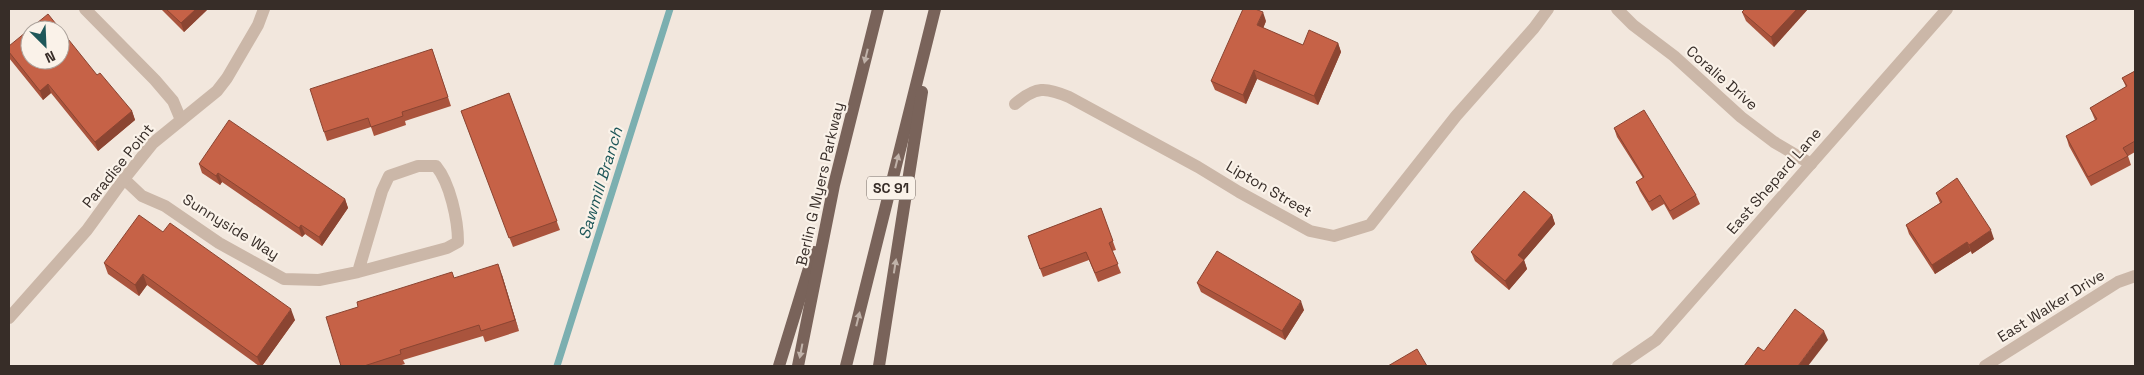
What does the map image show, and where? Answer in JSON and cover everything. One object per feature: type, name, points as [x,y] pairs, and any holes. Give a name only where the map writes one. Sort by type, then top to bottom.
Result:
[{"type":"main road","name":"Berlin G Myers Parkway","points":[[798,366],[834,185],[878,9]]},
{"type":"main road","points":[[879,366],[935,9]]},
{"type":"main road","name":"SC 91","points":[[846,366],[935,9]]},
{"type":"main road","points":[[778,366],[834,185]]},
{"type":"street","points":[[85,9],[155,80],[173,102],[181,120]]},
{"type":"street","name":"Paradise Point","points":[[9,318],[87,230],[124,179],[154,143],[217,91],[228,78],[258,25],[264,9]]},
{"type":"street","name":"Lipton Street","points":[[1016,104],[1027,93],[1049,88],[1198,167],[1310,231],[1334,236],[1370,225],[1456,116],[1534,28],[1548,9]]},
{"type":"street","name":"Coralie Drive","points":[[1618,9],[1633,25],[1674,56],[1742,118],[1774,142],[1811,164]]},
{"type":"street","name":"East Shepard Lane","points":[[1618,366],[1656,340],[1947,9]]},
{"type":"street","name":"Sunnyside Way","points":[[124,179],[142,196],[165,206],[219,243],[284,278],[319,280],[358,272],[447,248],[458,242],[458,230],[444,176],[436,166],[418,166],[389,176],[382,191],[358,272]]},
{"type":"street","name":"East Walker Drive","points":[[1985,366],[2118,282],[2135,276]]},
{"type":"building","points":[[166,9],[196,9],[181,23]]},
{"type":"building","points":[[1243,9],[1255,9],[1263,12],[1257,25],[1303,45],[1309,30],[1338,43],[1314,96],[1254,70],[1243,95],[1211,81]]},
{"type":"building","points":[[1745,9],[1797,9],[1771,37],[1742,12]]},
{"type":"building","points":[[48,14],[53,20],[41,20]]},
{"type":"building","points":[[20,37],[20,66],[9,52],[9,46]]},
{"type":"building","points":[[70,41],[97,75],[100,73],[132,111],[95,142],[48,84],[40,91],[23,70],[70,70]]},
{"type":"building","points":[[432,49],[448,97],[402,112],[403,116],[371,127],[368,118],[324,132],[310,89]]},
{"type":"building","points":[[2135,71],[2135,141],[2123,148],[2128,156],[2088,177],[2066,136],[2097,119],[2090,108],[2127,86],[2122,78]]},
{"type":"building","points":[[509,93],[557,221],[509,238],[461,111]]},
{"type":"building","points":[[1644,110],[1696,195],[1670,211],[1660,195],[1649,202],[1636,182],[1644,177],[1614,128]]},
{"type":"building","points":[[229,120],[345,199],[319,237],[301,225],[299,228],[218,173],[216,176],[199,164]]},
{"type":"building","points":[[1957,178],[1991,230],[1969,245],[1967,242],[1932,265],[1906,225],[1942,202],[1936,193]]},
{"type":"building","points":[[1524,191],[1552,215],[1518,255],[1524,260],[1505,281],[1471,252]]},
{"type":"building","points":[[1101,208],[1113,241],[1109,243],[1118,264],[1095,273],[1086,252],[1040,269],[1028,236]]},
{"type":"building","points":[[139,215],[163,232],[170,223],[291,309],[257,357],[143,274],[135,285],[104,263]]},
{"type":"building","points":[[1217,251],[1301,301],[1282,331],[1197,283]]},
{"type":"building","points":[[498,264],[515,320],[481,331],[479,325],[400,350],[401,354],[364,366],[341,366],[326,317],[358,307],[357,302],[452,272],[454,278]]},
{"type":"building","points":[[1795,309],[1824,331],[1798,366],[1744,366],[1758,347],[1764,351]]},
{"type":"building","points":[[1417,349],[1427,366],[1388,366]]},
{"type":"waterway","name":"Sawmill Branch","points":[[557,366],[670,9]]}]
